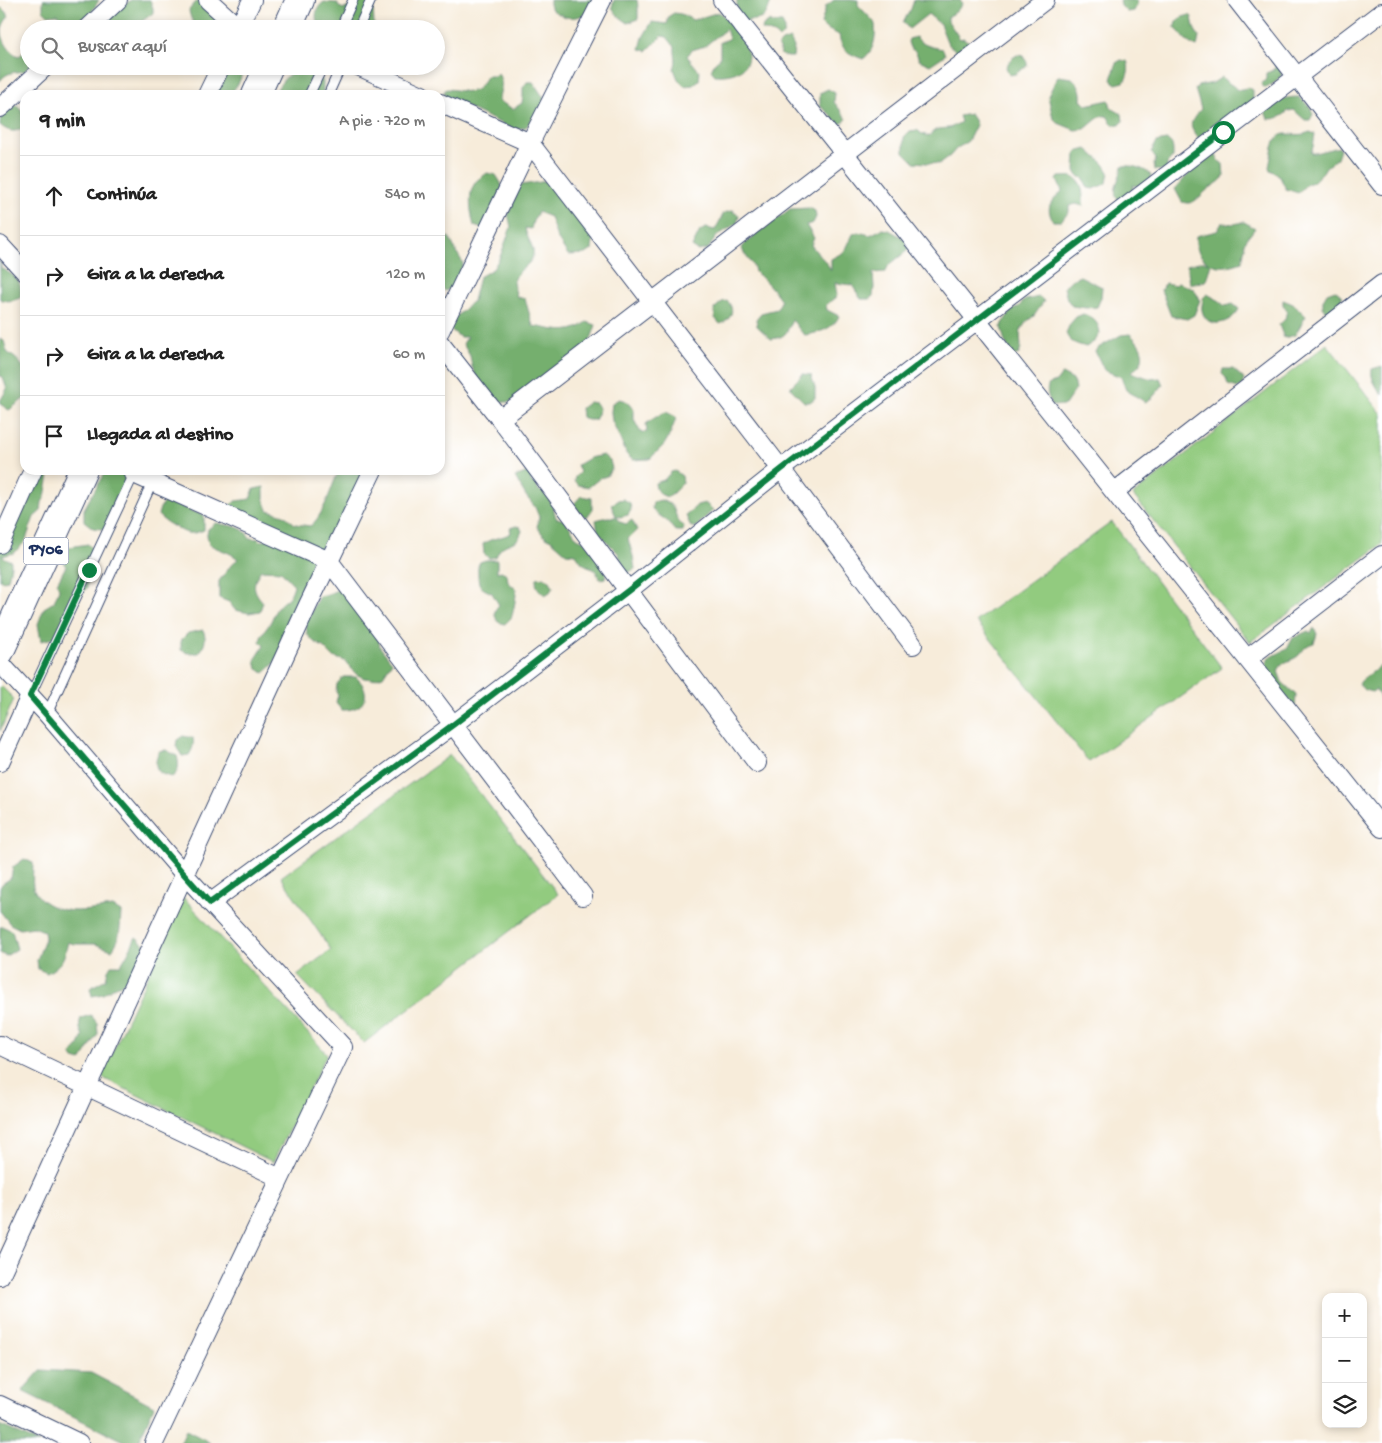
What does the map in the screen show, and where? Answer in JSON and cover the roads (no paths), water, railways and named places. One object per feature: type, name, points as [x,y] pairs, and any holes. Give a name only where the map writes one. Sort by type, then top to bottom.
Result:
[{"type":"highway","points":[[291,20],[300,0]]},
{"type":"highway","points":[[258,90],[265,75]]},
{"type":"highway","name":"PY06","points":[[0,651],[81,475]]},
{"type":"street","points":[[97,20],[118,0]]},
{"type":"street","points":[[208,0],[230,20]]},
{"type":"street","points":[[243,20],[252,0]]},
{"type":"street","points":[[445,321],[602,0]]},
{"type":"street","points":[[722,0],[1381,826]]},
{"type":"street","points":[[500,419],[1045,0]]},
{"type":"street","points":[[1237,0],[1382,185]]},
{"type":"street","points":[[210,903],[454,724],[629,590],[782,469],[1382,12]]},
{"type":"street","points":[[0,108],[36,75]]},
{"type":"street","points":[[209,90],[217,75]]},
{"type":"street","points":[[378,75],[411,90]]},
{"type":"street","points":[[445,105],[530,144],[782,469],[913,645]]},
{"type":"street","points":[[0,245],[20,267]]},
{"type":"street","points":[[1114,492],[1382,284]]},
{"type":"street","points":[[445,349],[629,590],[757,763]]},
{"type":"street","points":[[0,544],[31,475]]},
{"type":"street","points":[[0,1276],[184,874],[371,475]]},
{"type":"street","points":[[155,476],[329,561],[583,896]]},
{"type":"street","points":[[1247,659],[1382,554]]},
{"type":"street","points":[[0,663],[47,714],[184,874],[343,1047],[154,1443]]},
{"type":"street","points":[[0,762],[30,696]]},
{"type":"street","points":[[0,1046],[280,1178]]},
{"type":"street","points":[[0,1405],[79,1443]]},
{"type":"lane","points":[[344,20],[353,0]]},
{"type":"lane","points":[[362,20],[371,0]]},
{"type":"lane","points":[[311,90],[319,75]]},
{"type":"lane","points":[[330,90],[337,75]]},
{"type":"lane","points":[[30,696],[133,475]]},
{"type":"lane","points":[[47,714],[155,476]]}]
